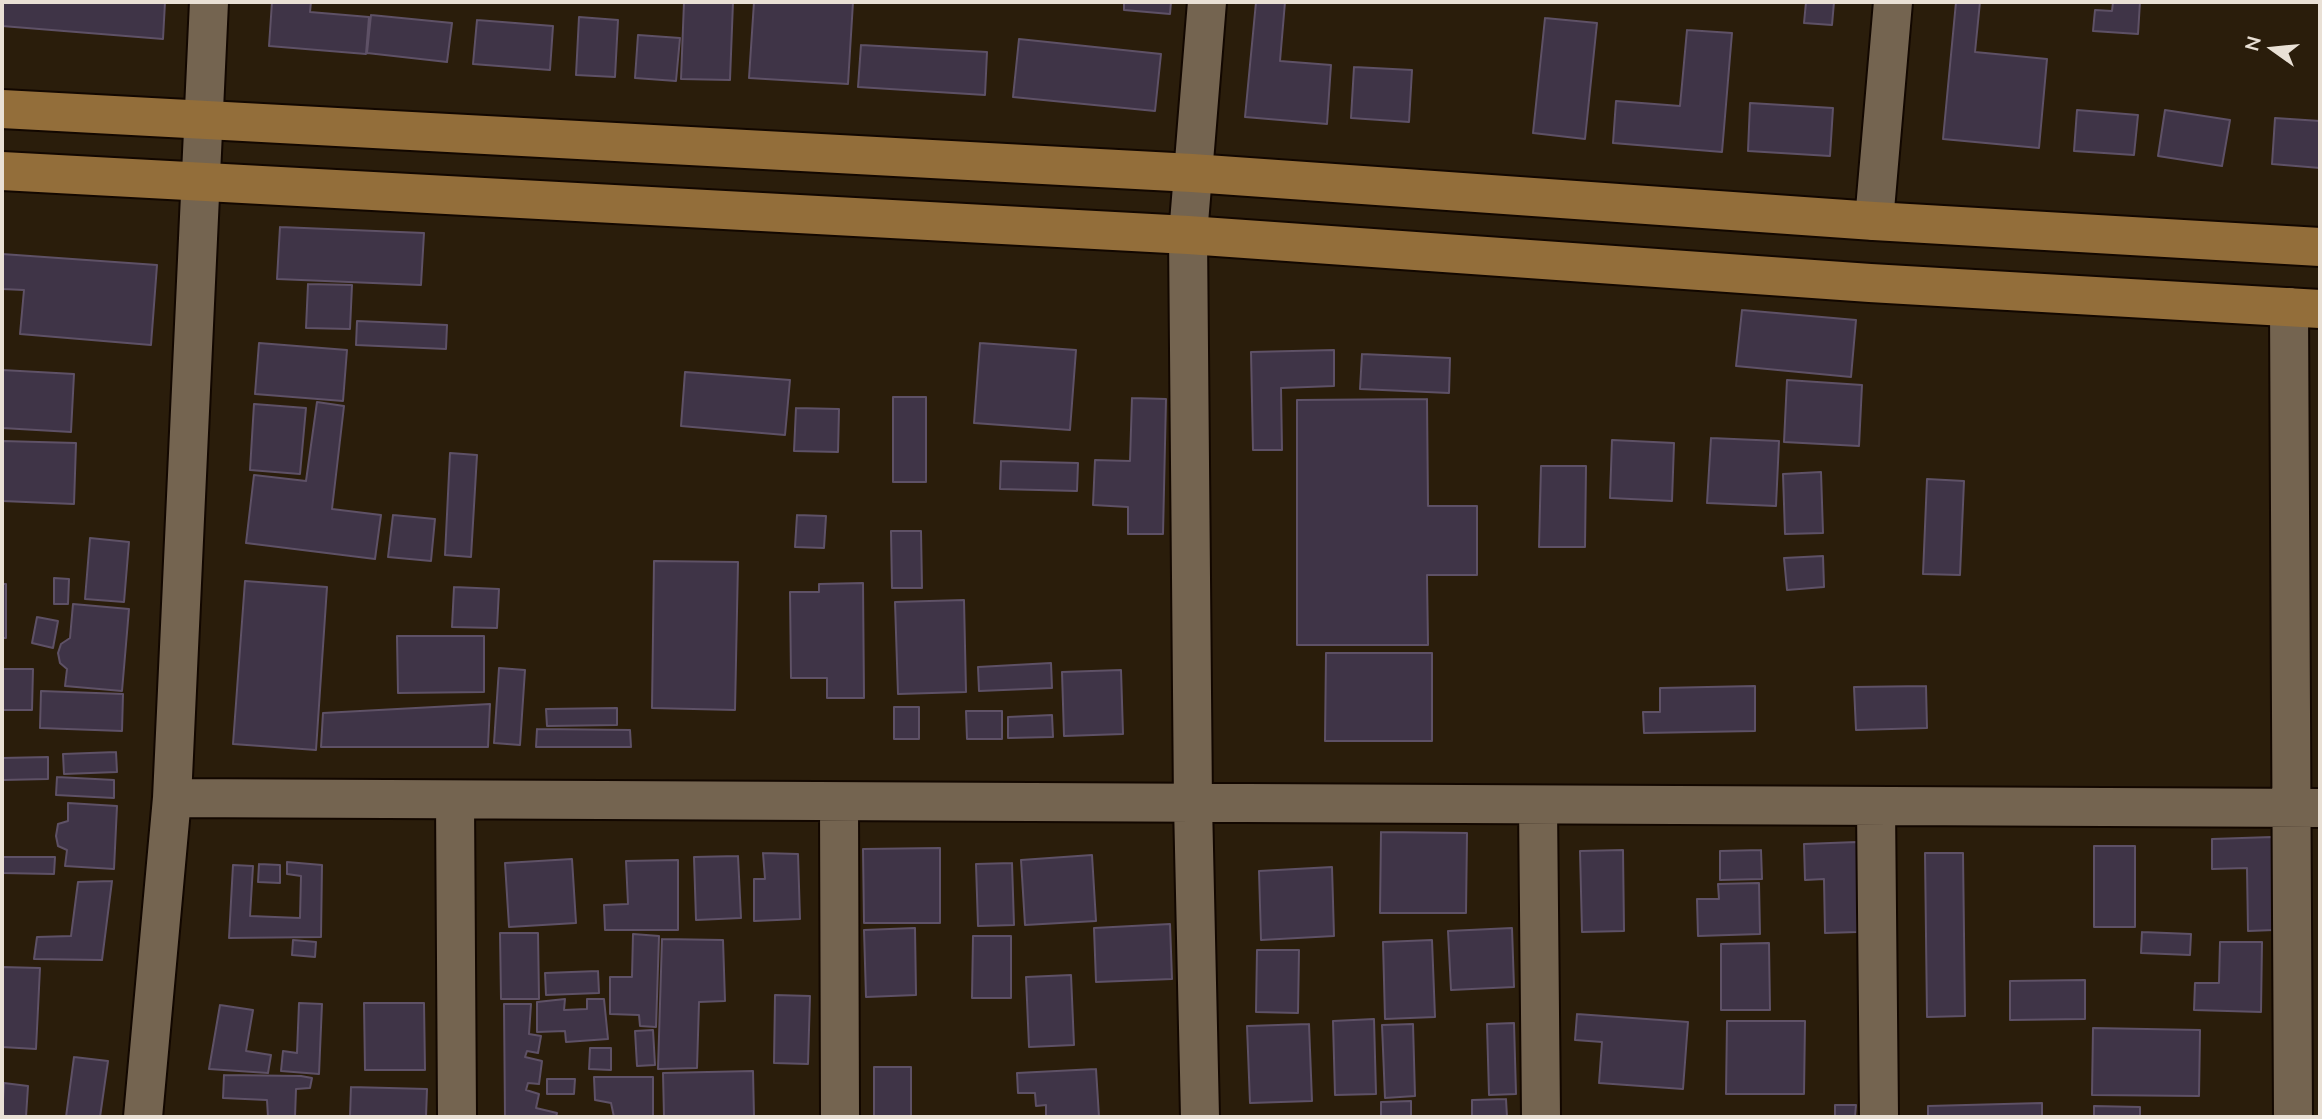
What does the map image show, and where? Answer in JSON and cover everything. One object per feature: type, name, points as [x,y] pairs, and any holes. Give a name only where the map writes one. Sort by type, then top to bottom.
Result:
[{"type":"main road","points":[[2,109],[1192,173],[1874,221],[2320,247]]},
{"type":"main road","points":[[2,171],[1188,235],[1856,282],[2305,308]]},
{"type":"street","points":[[143,1117],[172,798],[209,2]]},
{"type":"street","points":[[1200,1117],[1188,235],[1207,2]]},
{"type":"street","points":[[1874,221],[1893,2]]},
{"type":"street","points":[[2293,1117],[2306,808],[2305,308]]},
{"type":"street","points":[[172,798],[2306,808]]},
{"type":"street","points":[[455,800],[457,1117]]},
{"type":"street","points":[[839,802],[840,1117]]},
{"type":"street","points":[[1538,805],[1541,1117]]},
{"type":"street","points":[[1875,807],[1879,1117]]},
{"type":"building","points":[[2,2],[165,2],[163,39],[2,26]]},
{"type":"building","points":[[272,2],[311,2],[310,12],[369,17],[366,54],[269,46]]},
{"type":"building","points":[[684,2],[733,2],[730,80],[681,79]]},
{"type":"building","points":[[754,2],[853,2],[848,84],[749,78]]},
{"type":"building","points":[[1124,2],[1171,2],[1170,14],[1124,10]]},
{"type":"building","points":[[1256,2],[1285,2],[1280,61],[1331,65],[1327,124],[1245,117]]},
{"type":"building","points":[[1806,2],[1834,2],[1832,25],[1804,23]]},
{"type":"building","points":[[1956,2],[1980,2],[1975,52],[2047,59],[2039,148],[1943,139]]},
{"type":"building","points":[[2113,2],[2140,2],[2138,34],[2093,31],[2095,10],[2112,11]]},
{"type":"building","points":[[371,15],[452,23],[447,62],[367,53]]},
{"type":"building","points":[[579,17],[618,20],[615,77],[576,75]]},
{"type":"building","points":[[1545,18],[1597,23],[1585,139],[1533,133]]},
{"type":"building","points":[[477,20],[553,26],[550,70],[473,64]]},
{"type":"building","points":[[1687,30],[1732,33],[1722,152],[1613,143],[1616,101],[1680,106]]},
{"type":"building","points":[[638,35],[680,38],[676,81],[635,78]]},
{"type":"building","points":[[1019,39],[1161,54],[1155,111],[1013,97]]},
{"type":"building","points":[[861,45],[987,52],[985,95],[858,87]]},
{"type":"building","points":[[1354,67],[1412,70],[1409,122],[1351,118]]},
{"type":"building","points":[[1750,103],[1833,108],[1830,156],[1748,151]]},
{"type":"building","points":[[2077,110],[2138,115],[2134,155],[2074,151]]},
{"type":"building","points":[[2165,110],[2230,120],[2222,166],[2158,156]]},
{"type":"building","points":[[2275,118],[2320,121],[2320,168],[2272,164]]},
{"type":"building","points":[[280,227],[424,233],[421,285],[277,279]]},
{"type":"building","points":[[2,254],[157,265],[151,345],[20,334],[24,290],[2,289]]},
{"type":"building","points":[[308,284],[352,285],[350,329],[306,328]]},
{"type":"building","points":[[1742,310],[1856,320],[1851,377],[1736,366]]},
{"type":"building","points":[[357,321],[447,325],[446,349],[356,345]]},
{"type":"building","points":[[259,343],[347,350],[343,401],[255,394]]},
{"type":"building","points":[[980,343],[1076,350],[1070,430],[974,423]]},
{"type":"building","points":[[1334,350],[1334,386],[1281,388],[1282,450],[1253,450],[1251,352]]},
{"type":"building","points":[[1362,354],[1450,358],[1449,393],[1360,389]]},
{"type":"building","points":[[2,370],[74,374],[71,432],[2,428]]},
{"type":"building","points":[[685,372],[790,380],[785,435],[681,426]]},
{"type":"building","points":[[1787,380],[1862,385],[1859,446],[1784,442]]},
{"type":"building","points":[[893,397],[926,397],[926,482],[893,482]]},
{"type":"building","points":[[1132,398],[1166,399],[1163,534],[1128,534],[1128,507],[1093,505],[1095,460],[1130,461]]},
{"type":"building","points":[[1427,399],[1428,506],[1477,506],[1477,575],[1427,575],[1428,645],[1297,645],[1297,400]]},
{"type":"building","points":[[317,402],[344,406],[332,509],[381,515],[375,559],[246,543],[254,475],[306,481]]},
{"type":"building","points":[[254,404],[306,408],[300,474],[250,470]]},
{"type":"building","points":[[796,408],[839,409],[838,452],[794,451]]},
{"type":"building","points":[[1711,438],[1779,441],[1776,506],[1707,503]]},
{"type":"building","points":[[1612,440],[1674,443],[1672,501],[1610,498]]},
{"type":"building","points":[[2,441],[76,443],[74,504],[2,501]]},
{"type":"building","points":[[450,453],[477,455],[471,557],[445,555]]},
{"type":"building","points":[[1001,461],[1078,463],[1077,491],[1000,489]]},
{"type":"building","points":[[1541,466],[1586,466],[1585,547],[1539,547]]},
{"type":"building","points":[[1821,472],[1823,533],[1785,534],[1783,474]]},
{"type":"building","points":[[1927,479],[1964,481],[1960,575],[1923,574]]},
{"type":"building","points":[[393,515],[435,519],[431,561],[388,557]]},
{"type":"building","points":[[797,515],[826,516],[824,548],[795,547]]},
{"type":"building","points":[[891,531],[921,531],[922,588],[892,588]]},
{"type":"building","points":[[90,538],[129,542],[124,602],[85,599]]},
{"type":"building","points":[[1823,556],[1824,587],[1787,590],[1784,558]]},
{"type":"building","points":[[654,561],[738,562],[735,710],[652,708]]},
{"type":"building","points":[[54,578],[69,579],[68,604],[54,604]]},
{"type":"building","points":[[245,581],[327,587],[316,750],[233,744]]},
{"type":"building","points":[[863,583],[864,698],[827,698],[827,678],[791,678],[790,592],[819,592],[819,584]]},
{"type":"building","points":[[2,584],[6,584],[6,638],[2,638]]},
{"type":"building","points":[[454,587],[499,589],[497,628],[452,627]]},
{"type":"building","points":[[964,600],[966,692],[898,694],[895,602]]},
{"type":"building","points":[[73,604],[129,609],[122,691],[65,686],[67,669],[60,663],[58,653],[61,644],[70,638]]},
{"type":"building","points":[[37,617],[58,621],[53,648],[32,643]]},
{"type":"building","points":[[397,636],[484,636],[484,692],[398,693]]},
{"type":"building","points":[[1326,653],[1432,653],[1432,741],[1325,741]]},
{"type":"building","points":[[1051,663],[1052,688],[979,691],[978,667]]},
{"type":"building","points":[[499,668],[525,670],[520,745],[494,743]]},
{"type":"building","points":[[2,669],[33,669],[32,710],[2,710]]},
{"type":"building","points":[[1121,670],[1123,734],[1064,736],[1062,672]]},
{"type":"building","points":[[1755,686],[1755,731],[1644,733],[1643,712],[1660,712],[1660,688]]},
{"type":"building","points":[[1926,686],[1927,728],[1856,730],[1854,687]]},
{"type":"building","points":[[41,691],[123,694],[122,731],[40,728]]},
{"type":"building","points":[[490,704],[488,747],[321,747],[323,713]]},
{"type":"building","points":[[894,707],[919,707],[919,739],[894,739]]},
{"type":"building","points":[[617,708],[617,725],[547,726],[546,709]]},
{"type":"building","points":[[966,711],[1002,711],[1002,739],[967,739]]},
{"type":"building","points":[[1052,715],[1053,737],[1008,738],[1008,717]]},
{"type":"building","points":[[537,729],[630,730],[631,747],[536,747]]},
{"type":"building","points":[[116,752],[117,772],[64,774],[63,754]]},
{"type":"building","points":[[48,757],[48,779],[2,780],[2,758]]},
{"type":"building","points":[[57,777],[114,780],[114,798],[56,795]]},
{"type":"building","points":[[68,803],[117,806],[114,869],[65,866],[67,850],[58,846],[56,836],[58,824],[68,821]]},
{"type":"building","points":[[1381,832],[1467,833],[1466,913],[1380,913]]},
{"type":"building","points":[[2272,837],[2274,930],[2248,931],[2247,868],[2212,869],[2212,839]]},
{"type":"building","points":[[1857,842],[1857,932],[1825,933],[1824,879],[1805,880],[1804,844]]},
{"type":"building","points":[[2094,846],[2135,846],[2135,927],[2094,927]]},
{"type":"building","points":[[940,848],[940,923],[864,923],[863,849]]},
{"type":"building","points":[[1623,850],[1624,931],[1582,932],[1580,851]]},
{"type":"building","points":[[1761,850],[1762,879],[1720,880],[1720,851]]},
{"type":"building","points":[[763,853],[798,854],[800,919],[754,921],[754,879],[765,879]]},
{"type":"building","points":[[1925,853],[1963,853],[1965,1016],[1927,1017]]},
{"type":"building","points":[[1092,855],[1096,921],[1025,925],[1021,860]]},
{"type":"building","points":[[738,856],[741,918],[696,920],[694,857]]},
{"type":"building","points":[[2,857],[55,857],[54,874],[2,873]]},
{"type":"building","points":[[572,859],[576,923],[509,927],[505,863]]},
{"type":"building","points":[[678,860],[678,930],[605,930],[604,905],[628,904],[626,861]]},
{"type":"building","points":[[287,862],[322,865],[321,937],[229,938],[233,865],[253,866],[250,916],[300,918],[301,876],[287,874]]},
{"type":"building","points":[[1012,863],[1014,925],[978,926],[976,864]]},
{"type":"building","points":[[259,864],[280,865],[280,883],[258,882]]},
{"type":"building","points":[[1332,867],[1334,936],[1261,940],[1259,871]]},
{"type":"building","points":[[112,881],[102,960],[34,959],[37,937],[71,936],[78,882]]},
{"type":"building","points":[[1759,883],[1760,934],[1698,936],[1697,899],[1719,899],[1718,884]]},
{"type":"building","points":[[1170,924],[1172,979],[1096,982],[1094,928]]},
{"type":"building","points":[[915,928],[916,995],[866,997],[864,930]]},
{"type":"building","points":[[1512,928],[1514,987],[1451,990],[1448,931]]},
{"type":"building","points":[[2142,932],[2191,934],[2190,955],[2141,953]]},
{"type":"building","points":[[500,933],[538,933],[539,999],[501,999]]},
{"type":"building","points":[[633,934],[659,936],[656,1027],[640,1026],[639,1015],[610,1014],[610,977],[632,977]]},
{"type":"building","points":[[973,936],[1011,936],[1011,998],[972,998]]},
{"type":"building","points":[[662,939],[723,940],[725,1001],[699,1002],[697,1068],[658,1069]]},
{"type":"building","points":[[293,940],[316,942],[315,957],[292,955]]},
{"type":"building","points":[[1432,940],[1435,1017],[1385,1019],[1383,942]]},
{"type":"building","points":[[2220,942],[2262,942],[2261,1012],[2194,1010],[2195,983],[2219,983]]},
{"type":"building","points":[[1769,943],[1770,1010],[1721,1010],[1721,944]]},
{"type":"building","points":[[1257,950],[1299,950],[1298,1013],[1256,1012]]},
{"type":"building","points":[[2,967],[40,968],[36,1049],[2,1047]]},
{"type":"building","points":[[598,971],[599,993],[546,995],[545,973]]},
{"type":"building","points":[[1071,975],[1074,1045],[1029,1047],[1026,977]]},
{"type":"building","points":[[2085,980],[2085,1019],[2010,1020],[2010,981]]},
{"type":"building","points":[[775,995],[810,996],[808,1064],[774,1063]]},
{"type":"building","points":[[565,999],[564,1010],[587,1009],[587,999],[604,999],[608,1039],[566,1042],[565,1031],[537,1032],[537,1002]]},
{"type":"building","points":[[299,1003],[322,1004],[319,1074],[281,1071],[283,1051],[297,1053]]},
{"type":"building","points":[[364,1003],[424,1003],[425,1070],[365,1070]]},
{"type":"building","points":[[504,1004],[531,1004],[529,1034],[541,1036],[538,1053],[527,1051],[525,1057],[542,1061],[539,1084],[528,1083],[526,1090],[539,1094],[536,1108],[557,1113],[556,1117],[505,1117]]},
{"type":"building","points":[[220,1005],[253,1010],[246,1051],[271,1055],[268,1073],[209,1069]]},
{"type":"building","points":[[1577,1014],[1688,1022],[1683,1089],[1599,1083],[1602,1042],[1575,1040]]},
{"type":"building","points":[[1374,1019],[1376,1094],[1335,1095],[1333,1021]]},
{"type":"building","points":[[1727,1021],[1805,1021],[1804,1094],[1726,1094]]},
{"type":"building","points":[[1514,1023],[1516,1094],[1489,1095],[1487,1024]]},
{"type":"building","points":[[1309,1024],[1312,1101],[1250,1103],[1247,1026]]},
{"type":"building","points":[[1413,1024],[1415,1096],[1385,1098],[1382,1025]]},
{"type":"building","points":[[2093,1028],[2200,1030],[2199,1096],[2092,1095]]},
{"type":"building","points":[[653,1030],[655,1065],[637,1066],[635,1031]]},
{"type":"building","points":[[590,1048],[611,1048],[611,1070],[589,1069]]},
{"type":"building","points":[[74,1057],[108,1061],[100,1117],[66,1117]]},
{"type":"building","points":[[874,1067],[911,1067],[911,1117],[874,1117]]},
{"type":"building","points":[[1096,1069],[1099,1117],[1046,1117],[1046,1105],[1036,1106],[1035,1093],[1018,1093],[1017,1073]]},
{"type":"building","points":[[753,1071],[754,1117],[664,1117],[663,1073]]},
{"type":"building","points":[[224,1075],[312,1078],[310,1088],[296,1089],[295,1117],[268,1117],[267,1100],[223,1098]]},
{"type":"building","points":[[594,1077],[653,1077],[653,1117],[614,1117],[611,1103],[595,1100]]},
{"type":"building","points":[[547,1079],[575,1079],[574,1094],[547,1094]]},
{"type":"building","points":[[4,1083],[28,1086],[26,1117],[2,1117]]},
{"type":"building","points":[[351,1087],[427,1089],[426,1117],[350,1117]]},
{"type":"building","points":[[1506,1099],[1507,1117],[1472,1117],[1472,1100]]},
{"type":"building","points":[[1411,1101],[1411,1117],[1381,1117],[1381,1102]]},
{"type":"building","points":[[2042,1103],[2042,1117],[1928,1117],[1928,1106]]},
{"type":"building","points":[[1835,1105],[1856,1105],[1855,1117],[1835,1117]]},
{"type":"building","points":[[2094,1106],[2140,1107],[2140,1117],[2094,1117]]}]
